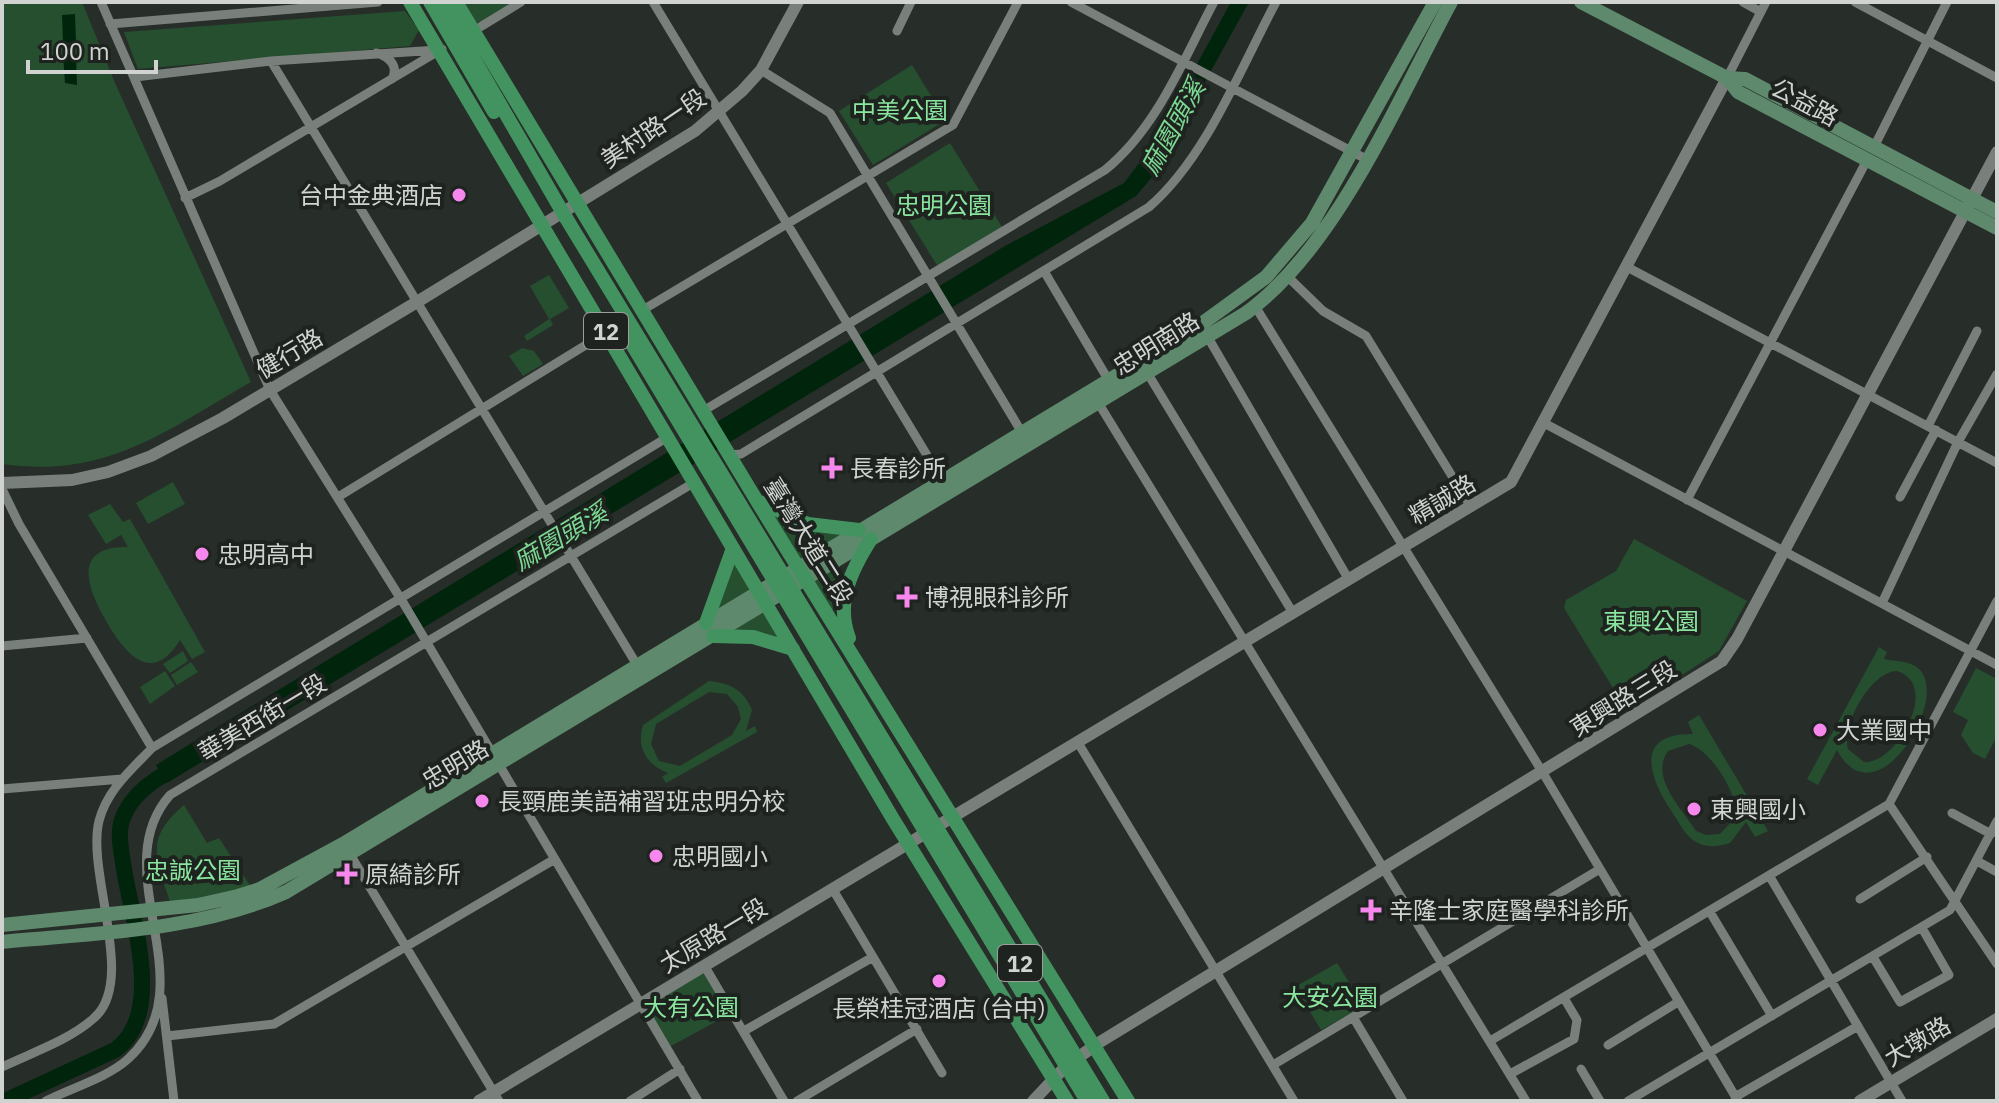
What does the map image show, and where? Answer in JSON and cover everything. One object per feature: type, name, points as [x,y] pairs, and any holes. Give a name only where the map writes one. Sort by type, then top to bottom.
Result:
[{"type":"main road","name":"臺灣大道二段","points":[[410,2],[458,41],[554,218],[686,424],[718,464],[757,501],[1128,1101]]},
{"type":"main road","name":"臺灣大道二段","points":[[430,2],[577,204],[703,411],[718,464],[783,586],[1072,1062],[1103,1101]]},
{"type":"main road","name":"臺灣大道二段","points":[[441,2],[458,41],[554,218],[607,332],[908,843],[1067,1101]]},
{"type":"main road","name":"臺灣大道二段","points":[[456,2],[458,41]]},
{"type":"main road","name":"忠明南路","points":[[803,573],[871,539],[946,487],[1026,439],[1109,381],[1255,306],[1287,276],[1325,230],[1435,2]]},
{"type":"main road","name":"忠明南路","points":[[1026,439],[1099,404],[1148,374],[1204,331],[1282,260],[1360,155],[1451,2]]},
{"type":"main road","name":"公益路","points":[[1581,2],[1727,78],[1738,92],[1969,205]]},
{"type":"main road","points":[[1969,205],[1997,212]]},
{"type":"main road","points":[[1969,205],[1997,228]]},
{"type":"main road","name":"忠明南路","points":[[763,598],[803,573],[859,530],[946,487]]},
{"type":"main road","points":[[757,501],[808,524],[859,530]]},
{"type":"main road","points":[[861,668],[843,623],[844,604],[851,570],[871,539]]},
{"type":"main road","points":[[733,548],[709,629],[753,637],[793,649]]},
{"type":"main road","name":"忠明路","points":[[113,930],[198,920],[249,908],[286,892],[346,848],[763,598]]},
{"type":"main road","name":"忠明路","points":[[495,759],[637,665],[709,629]]},
{"type":"main road","name":"忠明路","points":[[108,913],[198,905],[249,893],[346,848]]},
{"type":"main road","points":[[2,925],[108,913]]},
{"type":"main road","points":[[2,942],[113,930]]},
{"type":"main road","name":"臺灣大道二段","points":[[1072,1062],[1087,1101]]},
{"type":"street","points":[[101,2],[270,390],[402,601],[698,1101]]},
{"type":"street","points":[[238,2],[244,12]]},
{"type":"street","points":[[110,24],[378,2]]},
{"type":"street","points":[[185,198],[220,181],[521,2]]},
{"type":"street","points":[[653,2],[946,487]]},
{"type":"street","name":"美村路一段","points":[[577,204],[670,148],[718,113],[761,70],[798,2]]},
{"type":"street","points":[[897,31],[911,2]]},
{"type":"street","points":[[641,311],[953,125],[1018,2]]},
{"type":"street","points":[[1071,2],[1360,155]]},
{"type":"street","points":[[703,411],[850,327],[1105,170],[1126,153],[1147,126],[1214,2]]},
{"type":"street","points":[[718,464],[741,454],[875,368],[1149,207],[1169,190],[1192,160],[1227,84],[1276,2]]},
{"type":"street","points":[[1743,2],[1764,7]]},
{"type":"street","points":[[1855,2],[1997,78]]},
{"type":"street","points":[[1687,500],[1930,42],[1947,2]]},
{"type":"street","name":"精誠路","points":[[930,830],[1511,482],[1764,7]]},
{"type":"street","points":[[135,77],[458,41]]},
{"type":"street","points":[[373,52],[391,62],[395,69],[392,79]]},
{"type":"street","points":[[271,61],[637,665]]},
{"type":"street","points":[[761,70],[830,113],[1026,439]]},
{"type":"street","name":"東興路三段","points":[[1033,1101],[1072,1062],[1093,1047],[1722,661],[1997,152]]},
{"type":"street","name":"健行路","points":[[2,483],[72,480],[115,470],[163,450],[270,390],[577,204]]},
{"type":"street","points":[[1627,267],[1772,341],[1997,463]]},
{"type":"street","points":[[1044,271],[1109,381]]},
{"type":"street","points":[[1287,276],[1323,311],[1366,336],[1471,507]]},
{"type":"street","points":[[1255,306],[1402,549],[1543,773],[1736,1099],[1858,1026]]},
{"type":"street","points":[[1204,331],[1349,580]]},
{"type":"street","points":[[1900,497],[1977,331]]},
{"type":"street","points":[[338,497],[607,332]]},
{"type":"street","points":[[1148,374],[1293,613]]},
{"type":"street","points":[[1882,603],[1958,442],[1997,374]]},
{"type":"street","points":[[1099,404],[1526,1101]]},
{"type":"street","points":[[1544,423],[1997,665]]},
{"type":"street","points":[[2,1067],[76,1030],[100,1012],[109,993],[113,930],[96,846],[98,824],[104,805],[122,779],[152,748],[402,601],[668,437]]},
{"type":"street","name":"華美西街一段","points":[[46,1101],[124,1062],[152,1027],[161,990],[150,908],[146,841],[156,811],[170,795],[695,482]]},
{"type":"street","points":[[2,489],[152,748]]},
{"type":"street","points":[[1490,1041],[1889,804],[1997,601]]},
{"type":"street","points":[[2,646],[87,638]]},
{"type":"street","points":[[1077,741],[1294,1101]]},
{"type":"street","points":[[2,789],[122,779]]},
{"type":"street","points":[[1889,804],[1997,964]]},
{"type":"street","points":[[1952,813],[1991,834]]},
{"type":"street","points":[[1628,1101],[1950,910],[1997,821]]},
{"type":"street","name":"太原路一段","points":[[479,1101],[497,1096],[642,1003],[930,830]]},
{"type":"street","points":[[346,848],[497,1096]]},
{"type":"street","points":[[1860,899],[1927,857]]},
{"type":"street","points":[[167,1036],[274,1024],[555,859]]},
{"type":"street","points":[[1977,861],[1997,872]]},
{"type":"street","points":[[1273,1065],[1600,869]]},
{"type":"street","points":[[1770,877],[1902,1101]]},
{"type":"street","points":[[832,888],[942,1073]]},
{"type":"street","points":[[1710,912],[1772,1016]]},
{"type":"street","points":[[1873,957],[1900,1002],[1949,975],[1922,928]]},
{"type":"street","points":[[744,1031],[873,957]]},
{"type":"street","points":[[704,965],[784,1101]]},
{"type":"street","points":[[161,990],[174,1101]]},
{"type":"street","points":[[1510,1074],[1574,1039],[1577,1020],[1564,998]]},
{"type":"street","points":[[1608,1045],[1678,1002]]},
{"type":"street","points":[[1353,1017],[1403,1101]]},
{"type":"street","name":"大墩路","points":[[1860,1101],[1997,1019]]},
{"type":"street","points":[[797,1101],[917,1029]]},
{"type":"street","points":[[630,1101],[680,1069]]},
{"type":"street","points":[[1581,1069],[1600,1101]]},
{"type":"green space","points":[[2,2],[82,2],[115,83],[251,382],[134,447],[104,458],[73,464],[39,467],[2,464]]},
{"type":"green space","points":[[464,2],[515,2],[482,23],[476,22]]},
{"type":"green space","points":[[405,11],[419,30],[410,46],[138,69],[124,32]]},
{"type":"green space","name":"中美公園","points":[[912,65],[946,120],[873,165],[839,111]]},
{"type":"green space","name":"忠明公園","points":[[950,143],[1002,227],[938,267],[886,183]]},
{"type":"green space","points":[[549,275],[569,308],[550,319],[553,325],[527,341],[524,336],[549,319],[530,286]]},
{"type":"green space","points":[[522,348],[534,351],[543,364],[523,376],[509,356]]},
{"type":"green space","points":[[173,482],[185,504],[148,524],[136,503]]},
{"type":"green space","points":[[110,504],[123,522],[130,519],[205,652],[192,659],[180,640],[169,654],[159,661],[148,663],[138,660],[129,652],[112,631],[89,581],[92,561],[99,553],[110,548],[128,547],[121,535],[106,544],[88,515]]},
{"type":"green space","points":[[764,507],[851,531],[800,562]]},
{"type":"green space","name":"東興公園","points":[[1634,539],[1747,601],[1719,651],[1633,707],[1624,706],[1564,608],[1566,600],[1616,571]]},
{"type":"green space","points":[[734,554],[753,590],[711,617]]},
{"type":"green space","points":[[841,561],[832,616],[811,580]]},
{"type":"green space","points":[[766,609],[792,655],[720,635]]},
{"type":"green space","points":[[1879,647],[1887,652],[1884,659],[1907,663],[1919,669],[1926,684],[1925,705],[1905,748],[1889,764],[1871,772],[1853,769],[1837,750],[1818,785],[1807,779]],"holes":[[[1897,671],[1910,679],[1915,692],[1915,707],[1909,723],[1889,751],[1876,760],[1864,762],[1848,749],[1847,739],[1860,701],[1887,673]]]},
{"type":"green space","points":[[183,651],[188,661],[170,673],[163,664]]},
{"type":"green space","points":[[191,662],[198,672],[177,685],[171,675]]},
{"type":"green space","points":[[1976,668],[1997,679],[1997,736],[1985,759],[1973,753],[1961,735],[1968,720],[1953,712]]},
{"type":"green space","points":[[165,671],[175,686],[150,704],[140,687]]},
{"type":"green space","points":[[709,681],[730,686],[740,693],[752,710],[746,731],[755,726],[757,732],[666,783],[662,777],[668,773],[654,765],[642,748],[643,725]],"holes":[[[709,692],[727,694],[738,707],[741,719],[732,735],[680,766],[659,761],[651,744],[656,724]]]},
{"type":"green space","points":[[1699,715],[1768,831],[1755,837],[1746,822],[1730,843],[1711,846],[1695,841],[1684,830],[1657,785],[1651,760],[1654,749],[1661,741],[1693,734],[1688,722]],"holes":[[[1689,744],[1715,764],[1733,798],[1735,818],[1720,834],[1706,835],[1696,831],[1676,803],[1662,771],[1668,751]]]},
{"type":"green space","name":"忠誠公園","points":[[184,805],[207,843],[219,838],[251,887],[226,895],[170,902],[158,860],[158,839],[171,817]]},
{"type":"green space","name":"大安公園","points":[[1337,963],[1364,1006],[1321,1030],[1295,987]]},
{"type":"green space","name":"大有公園","points":[[704,970],[730,1014],[671,1046],[645,1005]]},
{"type":"water","points":[[1231,2],[1249,2],[1153,176],[1136,196],[167,783],[156,765],[1005,246],[1124,183],[1152,146]]},
{"type":"water","points":[[75,14],[76,43],[63,43],[62,15]]},
{"type":"water","points":[[63,55],[76,55],[77,85],[65,83]]},
{"type":"waterway","name":"麻園頭溪","points":[[5,1101],[115,1050],[130,1034],[139,1014],[141,966],[121,851],[121,826],[126,810],[138,794],[179,765]]},
{"type":"place","name":"台中金典酒店","points":[[459,195]]},
{"type":"place","name":"長春診所","points":[[832,468]]},
{"type":"place","name":"忠明高中","points":[[202,554]]},
{"type":"place","name":"博視眼科診所","points":[[907,597]]},
{"type":"place","name":"大業國中","points":[[1820,730]]},
{"type":"place","name":"長頸鹿美語補習班忠明分校","points":[[482,801]]},
{"type":"place","name":"東興國小","points":[[1694,809]]},
{"type":"place","name":"忠明國小","points":[[656,856]]},
{"type":"place","name":"原綺診所","points":[[347,874]]},
{"type":"place","name":"辛隆士家庭醫學科診所","points":[[1371,910]]},
{"type":"place","name":"長榮桂冠酒店 (台中)","points":[[939,981]]}]
